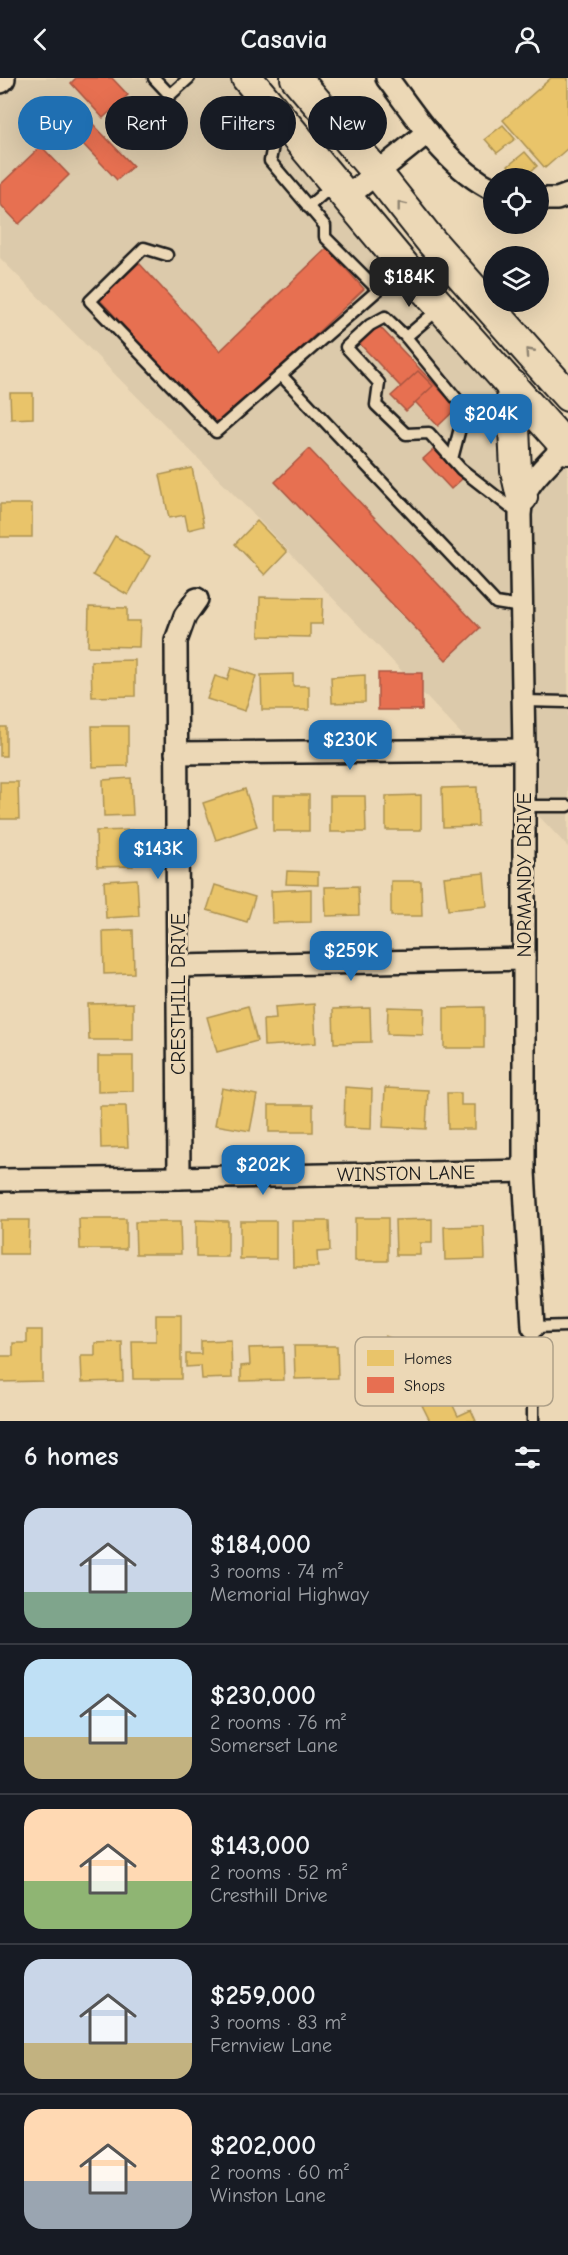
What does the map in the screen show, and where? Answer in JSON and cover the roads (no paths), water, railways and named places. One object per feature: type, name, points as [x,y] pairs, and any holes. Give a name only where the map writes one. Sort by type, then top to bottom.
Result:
[{"type":"main road","points":[[247,78],[263,96]]},
{"type":"main road","points":[[296,78],[430,240],[568,396]]},
{"type":"main road","points":[[296,134],[440,308],[567,445]]},
{"type":"main road","points":[[512,385],[516,471],[521,506]]},
{"type":"street","points":[[387,78],[428,132],[465,172],[483,183]]},
{"type":"street","points":[[342,189],[376,173],[428,132]]},
{"type":"street","points":[[549,199],[568,195]]},
{"type":"street","points":[[521,506],[535,477],[567,445]]},
{"type":"street","name":"NORMANDY DRIVE","points":[[521,506],[524,701],[524,1171],[533,1327]]},
{"type":"street","name":"CRESTHILL DRIVE","points":[[179,1178],[176,641],[185,616],[197,599]]},
{"type":"street","points":[[176,753],[524,750]]},
{"type":"street","points":[[178,966],[524,959]]},
{"type":"street","name":"WINSTON LANE","points":[[0,1180],[524,1171]]},
{"type":"lane","points":[[154,78],[170,95],[189,78]]},
{"type":"lane","points":[[272,150],[270,161],[325,226],[325,237],[378,290]]},
{"type":"lane","points":[[308,207],[342,189]]},
{"type":"lane","points":[[167,255],[144,248],[90,301],[216,432],[404,266]]},
{"type":"lane","points":[[406,338],[440,308]]},
{"type":"lane","points":[[452,459],[465,409],[406,338],[385,317],[370,325],[346,346],[379,383],[376,405],[406,434],[429,433],[452,459],[461,469],[521,506]]},
{"type":"lane","points":[[281,375],[496,603],[521,607]]},
{"type":"lane","points":[[524,701],[568,702]]},
{"type":"lane","points":[[524,806],[568,806]]},
{"type":"lane","points":[[533,1337],[533,1327],[568,1326]]},
{"type":"lane","points":[[534,1406],[534,1421]]}]
